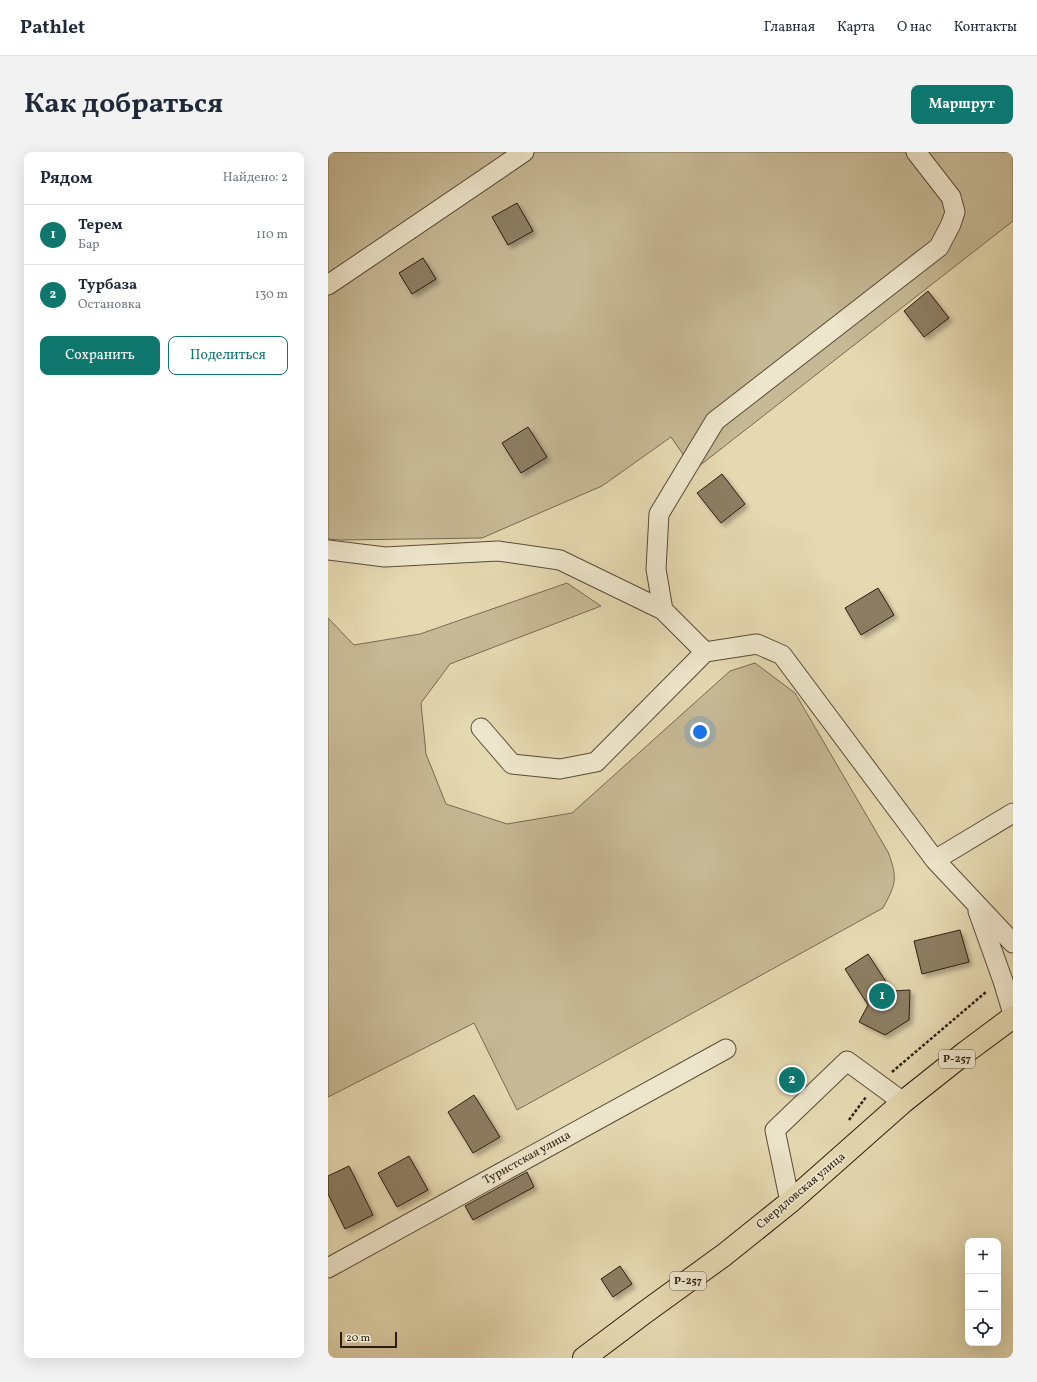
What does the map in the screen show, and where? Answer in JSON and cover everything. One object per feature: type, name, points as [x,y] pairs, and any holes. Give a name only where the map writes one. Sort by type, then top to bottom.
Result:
[{"type":"highway","name":"Свердловская улица","points":[[584,1358],[724,1255],[790,1202],[903,1102],[1013,1017]]},
{"type":"street","points":[[328,285],[524,152]]},
{"type":"street","points":[[663,610],[656,568],[659,514],[715,421],[939,247],[951,224],[955,212],[952,197],[916,152]]},
{"type":"street","points":[[328,550],[385,557],[498,551],[560,560],[663,610],[705,652]]},
{"type":"street","points":[[481,728],[512,764],[560,769],[596,762],[705,652],[757,644],[782,655],[935,860],[1013,943]]},
{"type":"street","points":[[935,860],[1013,813]]},
{"type":"street","points":[[975,903],[1003,981],[1013,1014]]},
{"type":"street","name":"Туристская улица","points":[[328,1268],[726,1050]]},
{"type":"street","points":[[790,1202],[775,1130],[847,1061],[903,1102]]},
{"type":"path","points":[[892,1072],[992,988]]},
{"type":"path","points":[[848,1122],[869,1093]]},
{"type":"shaded area","points":[[328,152],[1013,152],[1013,221],[694,470],[671,437],[602,486],[482,538],[328,539]]},
{"type":"shaded area","points":[[567,583],[601,606],[450,664],[421,703],[426,754],[446,804],[507,824],[572,813],[730,671],[755,663],[795,693],[888,852],[894,875],[891,893],[883,908],[517,1110],[474,1023],[328,1097],[328,618],[354,645],[420,634]]},
{"type":"building","points":[[517,203],[533,231],[508,245],[492,217]]},
{"type":"building","points":[[423,258],[436,279],[412,294],[399,273]]},
{"type":"building","points":[[928,291],[949,318],[924,337],[904,311]]},
{"type":"building","points":[[528,427],[547,457],[521,473],[502,443]]},
{"type":"building","points":[[722,474],[745,504],[721,523],[697,493]]},
{"type":"building","points":[[878,588],[894,615],[861,635],[845,608]]},
{"type":"building","points":[[960,930],[969,962],[922,974],[914,941]]},
{"type":"building","points":[[868,954],[892,991],[910,990],[909,1020],[885,1035],[859,1022],[868,1005],[845,969]]},
{"type":"building","points":[[474,1095],[500,1137],[473,1153],[448,1112]]},
{"type":"building","points":[[409,1156],[428,1190],[397,1207],[378,1173]]},
{"type":"building","points":[[349,1166],[373,1215],[345,1229],[328,1194],[328,1176]]},
{"type":"building","points":[[527,1172],[534,1187],[473,1220],[465,1206]]},
{"type":"building","points":[[620,1266],[632,1284],[613,1297],[601,1279]]},
{"type":"place","name":"Терем","points":[[882,996]]},
{"type":"place","name":"Турбаза","points":[[792,1080]]}]
